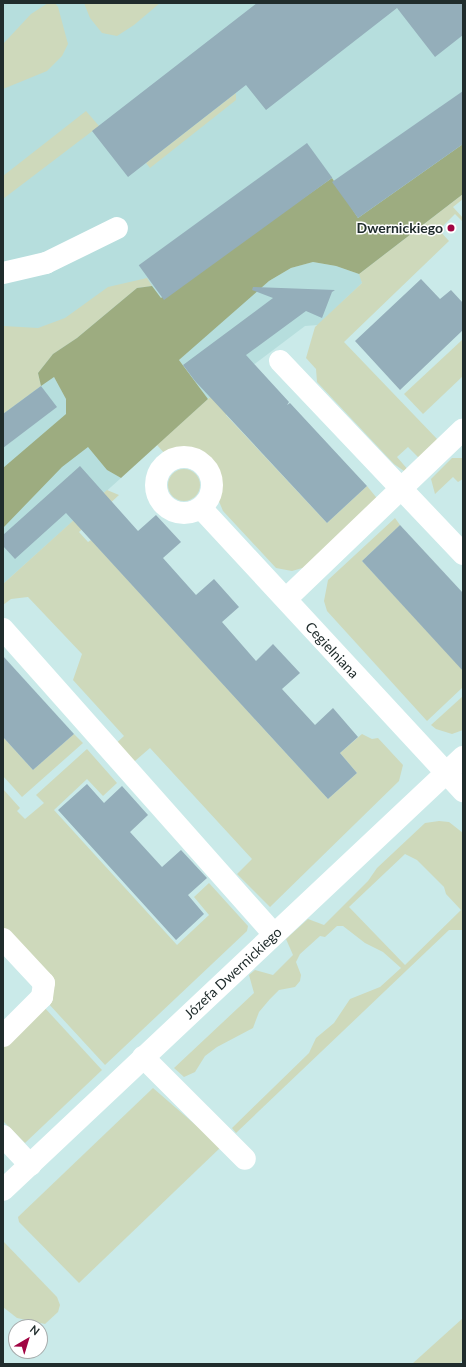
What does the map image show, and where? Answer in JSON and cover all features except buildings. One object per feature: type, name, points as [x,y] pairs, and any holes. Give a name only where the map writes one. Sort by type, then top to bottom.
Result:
[{"type":"street","points":[[3,273],[46,263],[117,228]]},
{"type":"street","points":[[280,362],[463,554]]},
{"type":"street","points":[[286,599],[463,429]]},
{"type":"street","name":"Cegielniana","points":[[201,508],[463,791]]},
{"type":"street","points":[[3,629],[274,934]]},
{"type":"street","name":"Józefa Dwernickiego","points":[[3,1190],[445,772],[463,757]]},
{"type":"street","points":[[3,939],[44,983],[42,997],[3,1036]]},
{"type":"street","points":[[143,1057],[245,1159]]},
{"type":"street","points":[[3,1136],[30,1165]]},
{"type":"shaded area","points":[[3,3],[463,3],[463,194],[360,274],[362,283],[318,325],[305,326],[208,399],[179,360],[230,313],[269,281],[291,268],[313,262],[336,266],[359,274],[309,207],[54,377],[107,470],[121,478],[3,584]]},
{"type":"green space","points":[[48,3],[55,3],[58,7],[68,44],[62,56],[47,71],[3,89],[3,44],[31,14]]},
{"type":"green space","points":[[84,3],[160,3],[134,25],[117,36],[102,33],[90,18]]},
{"type":"green space","points":[[236,93],[236,100],[150,168],[146,163]]},
{"type":"green space","points":[[86,111],[99,126],[3,199],[3,176]]},
{"type":"green space","points":[[463,144],[463,194],[359,274],[336,266],[313,262],[291,268],[269,281],[179,360],[208,399],[121,478],[107,470],[88,447],[62,467],[3,528],[3,468],[66,414],[66,399],[54,377],[41,386],[38,373],[53,354],[77,338],[137,288],[152,286],[161,298],[332,178],[358,218]]},
{"type":"green space","points":[[463,194],[463,199],[453,207],[463,218],[463,222],[455,214],[439,230],[449,241],[344,342],[438,440],[422,461],[408,447],[397,457],[409,471],[404,471],[394,464],[317,382],[316,369],[306,358],[315,327],[362,283],[359,274]]},
{"type":"green space","points":[[147,278],[152,286],[137,288],[77,338],[53,354],[38,373],[41,386],[3,414],[3,326],[38,328],[65,318],[108,287]]},
{"type":"green space","points":[[462,340],[463,376],[423,414],[404,394]]},
{"type":"green space","points":[[245,371],[226,415],[327,523],[367,486],[380,502],[309,566],[292,571],[276,568],[223,511],[218,499],[215,469],[208,459],[197,452],[184,449],[165,454],[157,445],[208,399]]},
{"type":"green space","points":[[452,458],[463,458],[463,479],[458,482],[453,477],[435,494],[431,479]]},
{"type":"green space","points":[[181,469],[187,469],[197,476],[200,485],[199,491],[193,498],[187,501],[181,501],[171,494],[168,488],[168,482],[175,472]]},
{"type":"green space","points":[[107,490],[119,495],[79,532],[88,542],[91,540],[328,799],[357,773],[340,753],[362,734],[372,739],[378,738],[403,765],[399,781],[270,907],[237,874],[252,859],[150,748],[128,767],[111,748],[124,736],[73,680],[82,654],[28,597],[11,599],[3,605],[3,584]]},
{"type":"green space","points":[[395,518],[400,525],[362,561],[463,670],[463,687],[427,721],[327,611],[324,601],[328,580]]},
{"type":"green space","points":[[463,696],[463,730],[452,734],[436,729],[431,725]]},
{"type":"green space","points":[[74,734],[83,743],[22,797],[3,776],[3,737],[33,770]]},
{"type":"green space","points":[[87,749],[117,783],[103,796],[87,779],[54,810],[177,945],[209,915],[194,897],[209,883],[248,926],[247,931],[105,1065],[47,1002],[3,929],[3,789],[20,808],[17,811],[25,819],[44,803],[36,795]]},
{"type":"green space","points":[[439,821],[449,822],[463,833],[463,930],[449,930],[236,1133],[232,1128],[309,1053],[316,1038],[334,1023],[350,999],[380,987],[401,968],[383,952],[365,943],[343,926],[337,926],[325,937],[320,936],[300,954],[296,962],[301,975],[300,981],[295,987],[279,990],[270,999],[259,1012],[253,1028],[217,1047],[205,1056],[195,1072],[184,1077],[174,1068],[254,993],[249,975],[255,970],[273,975],[293,955],[286,939],[308,919],[324,925],[368,881],[377,868],[425,823]],"holes":[[[405,854],[417,860],[444,887],[446,894],[461,910],[405,965],[349,907]]]},
{"type":"green space","points":[[44,1007],[102,1070],[25,1143],[3,1121],[3,1045]]},
{"type":"green space","points":[[153,1088],[221,1147],[79,1283],[19,1222],[18,1217]]},
{"type":"green space","points":[[3,1241],[57,1297],[60,1305],[58,1312],[48,1321],[48,1319],[17,1318],[3,1307]]},
{"type":"green space","points":[[463,1318],[463,1360],[459,1364],[412,1364]]},
{"type":"place","name":"Dwernickiego","points":[[451,228]]}]
